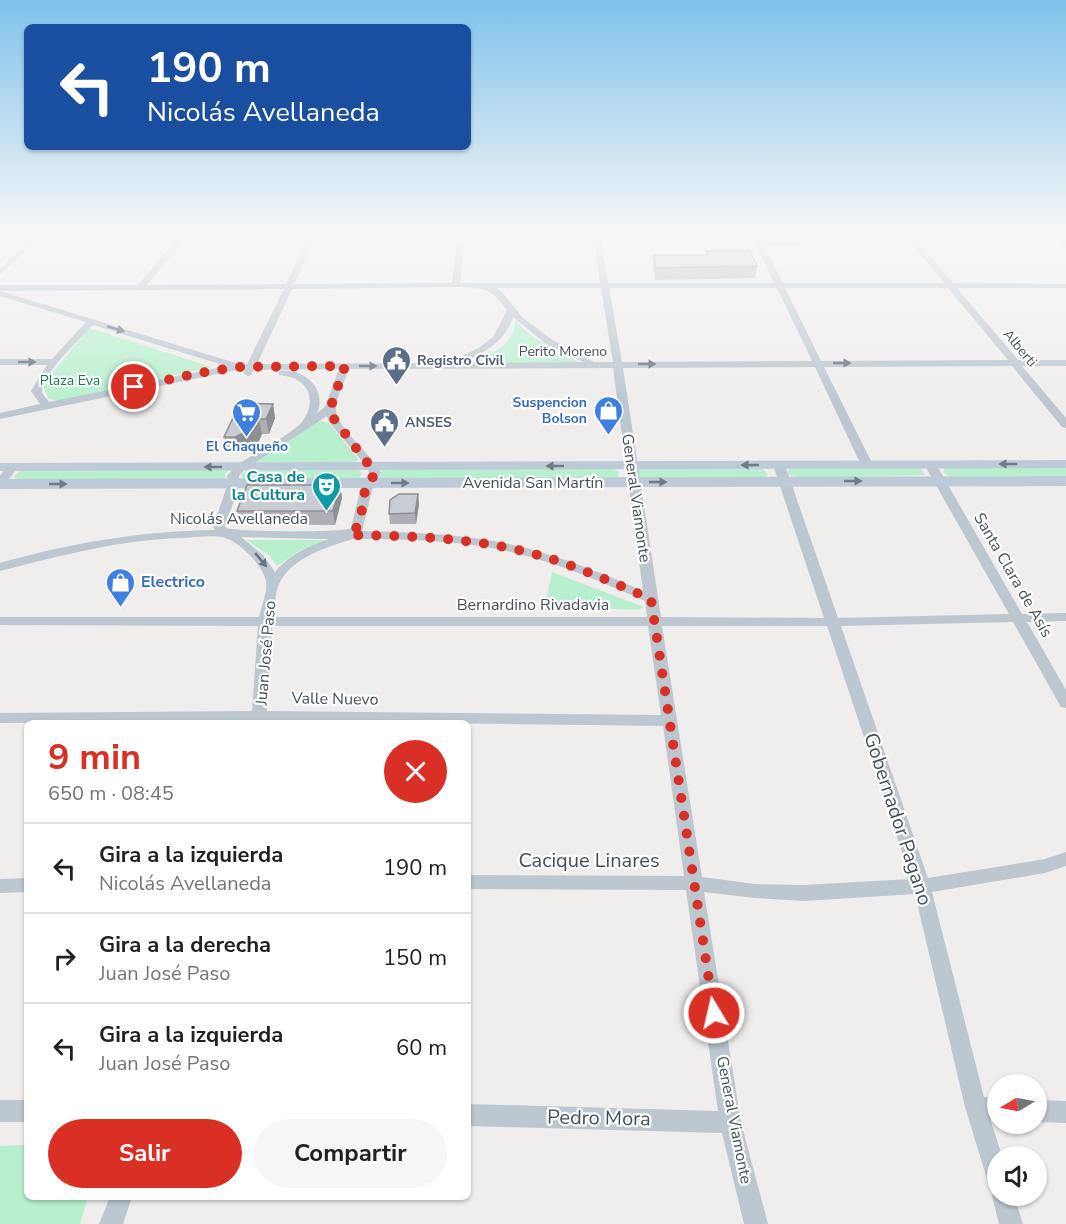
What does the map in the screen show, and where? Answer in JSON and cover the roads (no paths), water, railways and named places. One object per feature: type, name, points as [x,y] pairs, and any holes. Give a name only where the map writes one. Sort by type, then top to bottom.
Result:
[{"type":"main road","name":"Avenida San Martín","points":[[6,467],[1066,464]]},
{"type":"main road","name":"Avenida San Martín","points":[[0,484],[1066,481]]},
{"type":"street","points":[[250,370],[285,290]]},
{"type":"street","points":[[494,290],[502,295],[511,310],[560,348],[594,364]]},
{"type":"street","name":"General Viamonte","points":[[604,290],[618,364],[630,465],[730,1122],[756,1224]]},
{"type":"street","points":[[782,290],[867,465]]},
{"type":"street","name":"Alberti","points":[[954,290],[1066,426]]},
{"type":"street","name":"Perito Moreno","points":[[0,293],[250,370],[345,366],[1066,363]]},
{"type":"street","points":[[449,366],[491,345],[505,329],[511,310]]},
{"type":"street","points":[[47,406],[36,392],[37,385],[54,362],[92,321]]},
{"type":"street","points":[[0,362],[54,362]]},
{"type":"street","points":[[345,366],[330,409],[333,420],[372,466],[375,473],[368,483],[357,530],[350,535]]},
{"type":"street","points":[[0,416],[199,373],[238,367]]},
{"type":"street","points":[[199,373],[250,370],[298,375],[308,383],[314,393],[315,406],[303,428]]},
{"type":"street","points":[[226,534],[220,530],[219,524],[234,483],[232,476],[241,466],[330,409]]},
{"type":"street","name":"Santa Clara de Asís","points":[[930,464],[1066,703]]},
{"type":"street","name":"Gobernador Pagano","points":[[779,465],[922,886],[976,1107],[988,1146]]},
{"type":"street","points":[[0,484],[6,467]]},
{"type":"street","name":"Nicolás Avellaneda","points":[[0,567],[63,550],[149,536],[226,534],[432,537],[509,548],[576,568],[651,599]]},
{"type":"street","name":"Juan José Paso","points":[[226,534],[255,553],[269,572],[273,583]]},
{"type":"street","name":"Juan José Paso","points":[[260,719],[265,621],[273,583],[290,561],[306,552],[350,535]]},
{"type":"street","name":"Bernardino Rivadavia","points":[[0,621],[832,622],[1066,617]]},
{"type":"street","name":"Valle Nuevo","points":[[0,718],[464,720]]},
{"type":"street","name":"Valle Nuevo","points":[[471,720],[669,721]]},
{"type":"street","name":"Cacique Linares","points":[[471,882],[694,883],[755,891],[804,893],[922,886],[1045,866],[1066,859]]},
{"type":"street","points":[[0,886],[24,885]]},
{"type":"street","points":[[976,1107],[987,1108]]},
{"type":"street","points":[[0,1111],[24,1110]]},
{"type":"street","points":[[1047,1111],[1066,1112]]},
{"type":"street","name":"Pedro Mora","points":[[471,1115],[730,1122]]},
{"type":"street","points":[[111,1224],[120,1200]]},
{"type":"street","points":[[1006,1206],[1011,1224]]},
{"type":"place","name":"Registro Civil","points":[[396,386]]},
{"type":"place","name":"Suspencion Bolson","points":[[608,436]]},
{"type":"place","name":"El Chaqueño","points":[[247,438]]},
{"type":"place","name":"ANSES","points":[[384,448]]},
{"type":"place","name":"Casa de la Cultura","points":[[326,512]]},
{"type":"place","name":"Electrico","points":[[120,608]]},
{"type":"park label","name":"Plaza Eva","points":[[70,380]]}]
